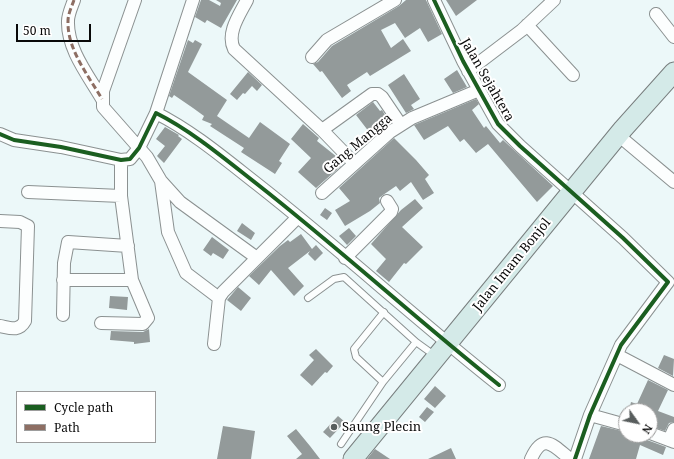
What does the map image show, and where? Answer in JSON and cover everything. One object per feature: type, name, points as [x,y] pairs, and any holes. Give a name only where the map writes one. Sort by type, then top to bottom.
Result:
[{"type":"highway","name":"Jalan Imam Bonjol","points":[[353,459],[618,135],[674,72]]},
{"type":"street","points":[[74,0],[68,19],[70,40],[81,64],[102,99]]},
{"type":"street","points":[[135,0],[103,91],[103,107],[155,167],[161,181],[168,232],[186,273],[219,298]]},
{"type":"street","points":[[0,134],[14,140],[62,147],[121,160],[130,159],[139,148],[156,113],[193,0]]},
{"type":"street","points":[[247,0],[232,30],[231,43],[234,49],[322,130],[354,163]]},
{"type":"street","points":[[312,58],[327,40],[395,0]]},
{"type":"street","name":"Jalan Sejahtera","points":[[434,0],[468,71],[498,124],[572,193],[672,282]]},
{"type":"street","points":[[468,71],[527,25],[554,0]]},
{"type":"street","points":[[656,14],[674,37]]},
{"type":"street","points":[[527,25],[573,75]]},
{"type":"street","name":"Gang Mangga","points":[[322,193],[390,132],[431,109],[443,106],[479,90]]},
{"type":"street","points":[[322,130],[372,94],[378,94],[382,97],[401,125]]},
{"type":"street","points":[[156,113],[179,126],[298,217],[345,258],[442,351],[499,385]]},
{"type":"street","points":[[618,135],[674,182]]},
{"type":"street","points":[[101,323],[129,325],[143,324],[147,322],[148,318],[132,280],[121,196],[121,160]]},
{"type":"street","points":[[161,181],[180,202],[257,258]]},
{"type":"street","points":[[28,192],[121,196]]},
{"type":"street","points":[[345,258],[391,212],[392,209],[387,201]]},
{"type":"street","points":[[214,344],[219,298],[298,217]]},
{"type":"street","points":[[0,221],[20,222],[28,226],[25,321],[22,326],[17,329],[0,326]]},
{"type":"street","points":[[63,315],[64,263],[68,242],[128,246]]},
{"type":"street","points":[[63,280],[132,280]]},
{"type":"street","points":[[575,459],[590,415],[625,339],[672,282]]},
{"type":"street","points":[[617,355],[674,385]]},
{"type":"street","points":[[590,415],[618,424]]},
{"type":"street","points":[[658,434],[672,437]]},
{"type":"street","points":[[531,459],[538,445],[548,443],[570,459]]},
{"type":"lane","points":[[308,298],[334,279],[344,277],[416,342],[442,351]]},
{"type":"lane","points":[[383,382],[356,357],[354,349],[384,312]]},
{"type":"lane","points":[[341,444],[383,382],[416,342]]},
{"type":"building","points":[[201,0],[209,0],[220,6],[221,3],[216,0],[237,0],[221,28],[207,20],[205,23],[195,17]]},
{"type":"building","points":[[406,0],[426,0],[442,34],[428,42],[420,28],[405,38],[395,23],[381,30],[391,48],[403,39],[411,51],[370,76],[367,72],[347,85],[351,91],[342,98],[322,71],[320,72],[313,64],[318,62],[332,46],[399,6]]},
{"type":"building","points":[[446,0],[477,0],[456,16]]},
{"type":"building","points":[[188,40],[193,43],[195,40],[202,44],[188,72],[227,100],[217,116],[249,138],[260,122],[290,144],[279,161],[282,163],[275,174],[241,152],[244,148],[210,126],[212,124],[202,120],[204,116],[174,95],[172,98],[169,96]]},
{"type":"building","points":[[457,70],[467,87],[453,93],[444,79]]},
{"type":"building","points":[[248,72],[262,85],[257,91],[252,86],[237,100],[230,94]]},
{"type":"building","points":[[404,74],[420,99],[411,105],[414,109],[406,113],[388,85]]},
{"type":"building","points":[[476,99],[479,104],[472,110],[484,128],[486,126],[500,143],[503,140],[553,186],[537,202],[488,144],[476,153],[464,139],[460,142],[448,126],[424,140],[414,125]]},
{"type":"building","points":[[373,102],[380,111],[382,110],[390,123],[373,137],[356,115]]},
{"type":"building","points":[[303,124],[319,138],[317,141],[337,157],[334,160],[341,166],[316,188],[298,172],[311,158],[291,139]]},
{"type":"building","points":[[165,127],[179,135],[178,136],[182,139],[164,163],[157,156],[165,146],[156,139]]},
{"type":"building","points":[[394,138],[429,175],[425,179],[434,193],[423,200],[411,182],[400,191],[396,186],[379,198],[380,203],[370,211],[345,226],[335,210],[350,201],[339,188]]},
{"type":"building","points":[[415,199],[423,208],[402,227],[423,247],[406,264],[404,263],[389,282],[376,271],[386,259],[371,244],[401,210]]},
{"type":"building","points":[[325,208],[332,213],[327,220],[320,215]]},
{"type":"building","points":[[242,223],[255,233],[251,240],[237,231]]},
{"type":"building","points":[[349,228],[356,236],[347,245],[339,236]]},
{"type":"building","points":[[301,234],[312,249],[316,245],[323,253],[315,261],[308,254],[310,251],[288,268],[304,286],[294,296],[271,270],[259,285],[249,276],[280,246],[288,240],[290,242]]},
{"type":"building","points":[[212,237],[229,250],[223,259],[213,253],[211,256],[203,250]]},
{"type":"building","points":[[238,287],[251,298],[241,311],[227,300]]},
{"type":"building","points":[[110,296],[128,297],[127,310],[109,308]]},
{"type":"building","points":[[149,329],[150,342],[134,344],[134,342],[110,340],[111,331],[143,332]]},
{"type":"building","points":[[316,349],[333,366],[312,386],[300,375],[314,360],[309,355]]},
{"type":"building","points":[[664,355],[674,359],[673,376],[658,368]]},
{"type":"building","points":[[648,380],[668,390],[658,411],[658,403],[637,403]]},
{"type":"building","points":[[435,386],[446,396],[435,408],[424,399]]},
{"type":"building","points":[[427,407],[434,412],[425,422],[419,417]]},
{"type":"building","points":[[658,411],[674,417],[674,422],[669,423],[665,431],[658,429]]},
{"type":"building","name":"Saung Plecin","points":[[338,416],[345,422],[330,438],[323,432]]},
{"type":"building","points":[[223,426],[255,431],[251,459],[217,459]]},
{"type":"building","points":[[601,426],[618,430],[618,443],[655,443],[666,447],[663,455],[640,445],[636,459],[589,459]]},
{"type":"building","points":[[296,429],[320,459],[296,459],[302,454],[287,436]]},
{"type":"building","points":[[451,448],[456,459],[428,459]]},
{"type":"building","points":[[375,449],[390,459],[367,459]]},
{"type":"marked path","points":[[74,0],[68,18],[71,42],[79,62],[102,99]]},
{"type":"cycle path","points":[[434,0],[463,61],[498,124],[520,146],[623,238],[668,282],[621,345],[590,415],[575,459]]},
{"type":"cycle path","points":[[0,134],[14,140],[61,147],[121,160],[130,159],[139,148],[156,113],[195,137],[257,184],[499,385]]},
{"type":"place","name":"Saung Plecin","points":[[334,427]]}]
